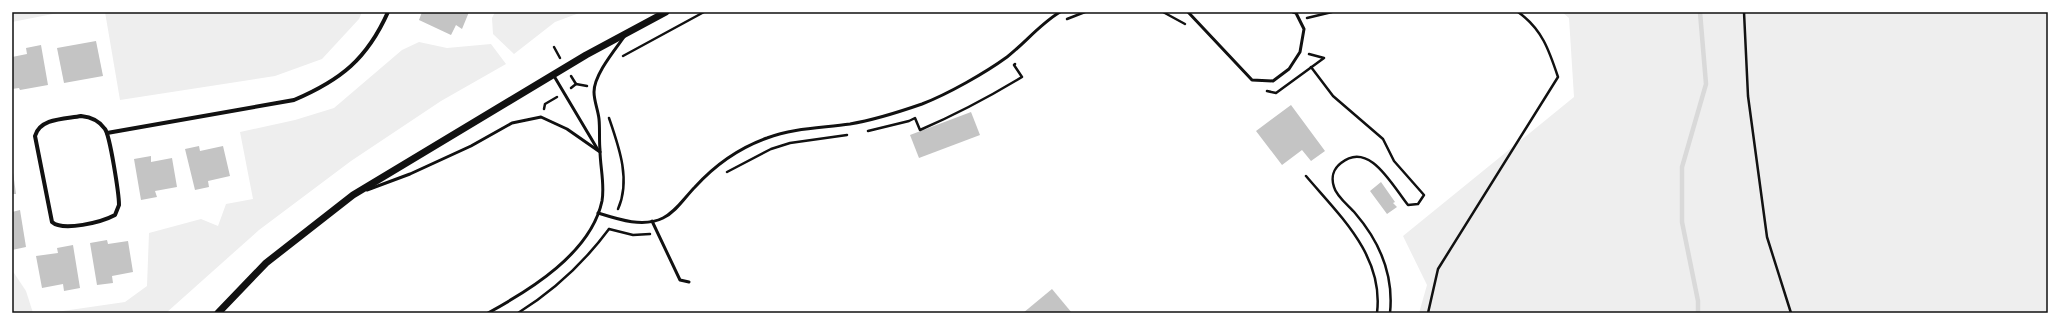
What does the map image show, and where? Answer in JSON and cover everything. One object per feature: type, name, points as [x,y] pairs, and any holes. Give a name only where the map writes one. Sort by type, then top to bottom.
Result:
[{"type":"street","points":[[106,132],[276,104],[302,97],[337,79],[351,67],[364,54],[388,12]]},
{"type":"street","points":[[218,313],[266,263],[353,195],[553,74],[666,12]]},
{"type":"street","points":[[81,116],[90,116],[96,120],[106,132],[119,198],[117,212],[115,215],[106,220],[70,227],[55,225],[52,222],[35,136],[37,129],[42,124],[81,116]]},
{"type":"lane","points":[[598,213],[624,221],[644,222],[663,219],[678,206],[695,186],[719,163],[743,149],[767,138],[796,130],[852,124],[924,103],[969,80],[1007,56],[1028,37],[1060,12]]},
{"type":"lane","points":[[1188,12],[1252,80],[1273,81],[1289,69],[1300,52],[1304,29],[1296,13],[1293,12]]},
{"type":"lane","points":[[488,313],[530,289],[556,268],[595,224],[602,201],[602,173],[599,120],[594,92],[604,62],[628,32]]},
{"type":"lane","points":[[553,74],[600,152]]},
{"type":"lane","points":[[353,195],[410,174],[471,146],[512,123],[541,116],[567,129],[600,152]]},
{"type":"lane","points":[[652,221],[680,280],[689,282]]},
{"type":"path","points":[[619,60],[623,56],[704,12]]},
{"type":"path","points":[[1163,12],[1188,26]]},
{"type":"path","points":[[1300,20],[1332,12]]},
{"type":"path","points":[[1428,313],[1438,269],[1558,77],[1549,47],[1532,22],[1518,12]]},
{"type":"path","points":[[1744,12],[1748,96],[1767,237],[1791,313]]},
{"type":"path","points":[[1264,91],[1276,93],[1324,58],[1300,52]]},
{"type":"path","points":[[1311,67],[1333,96],[1383,139],[1394,161],[1424,195],[1418,204],[1408,205],[1375,164],[1365,157],[1357,155],[1347,157],[1336,166],[1332,177],[1334,189],[1372,234],[1382,253],[1389,274],[1392,297],[1390,313]]},
{"type":"path","points":[[1306,176],[1356,235],[1368,256],[1375,273],[1378,291],[1377,313]]},
{"type":"shaded area","points":[[12,12],[63,12],[12,22]]},
{"type":"shaded area","points":[[105,12],[362,12],[359,19],[322,59],[275,76],[120,100]]},
{"type":"shaded area","points":[[495,12],[582,12],[555,22],[514,54],[493,34],[492,18]]},
{"type":"shaded area","points":[[1562,12],[2048,12],[2048,313],[1419,313],[1427,285],[1403,236],[1574,97],[1569,18]]},
{"type":"shaded area","points":[[419,42],[447,48],[491,44],[506,64],[441,101],[351,161],[259,230],[166,313],[49,313],[125,302],[147,286],[149,233],[201,219],[218,226],[226,204],[253,199],[240,132],[295,120],[334,108],[402,50]]},
{"type":"shaded area","points":[[12,270],[26,291],[33,313],[12,313]]},
{"type":"building","points":[[422,12],[469,12],[462,29],[456,25],[451,35],[419,20]]},
{"type":"building","points":[[96,41],[103,76],[64,83],[57,48]]},
{"type":"building","points":[[41,45],[48,85],[20,90],[19,88],[12,89],[12,57],[27,54],[26,48]]},
{"type":"building","points":[[1291,105],[1325,151],[1311,161],[1302,150],[1282,165],[1256,131]]},
{"type":"building","points":[[971,112],[980,135],[919,158],[910,135]]},
{"type":"building","points":[[199,146],[200,151],[223,146],[230,176],[208,181],[209,187],[195,190],[185,149]]},
{"type":"building","points":[[151,156],[151,162],[172,158],[177,187],[155,191],[157,197],[141,200],[134,159]]},
{"type":"building","points":[[13,172],[16,194],[12,194]]},
{"type":"building","points":[[1381,182],[1395,202],[1393,203],[1397,207],[1387,214],[1370,191]]},
{"type":"building","points":[[20,210],[26,247],[12,250],[12,212]]},
{"type":"building","points":[[107,240],[108,244],[128,241],[133,272],[112,276],[113,283],[97,285],[90,243]]},
{"type":"building","points":[[73,245],[80,288],[64,291],[63,284],[42,288],[36,256],[58,253],[57,248]]},
{"type":"building","points":[[1052,289],[1072,313],[1023,313]]},
{"type":"waterway","points":[[1698,313],[1698,301],[1682,222],[1682,167],[1706,84],[1700,12]]}]
